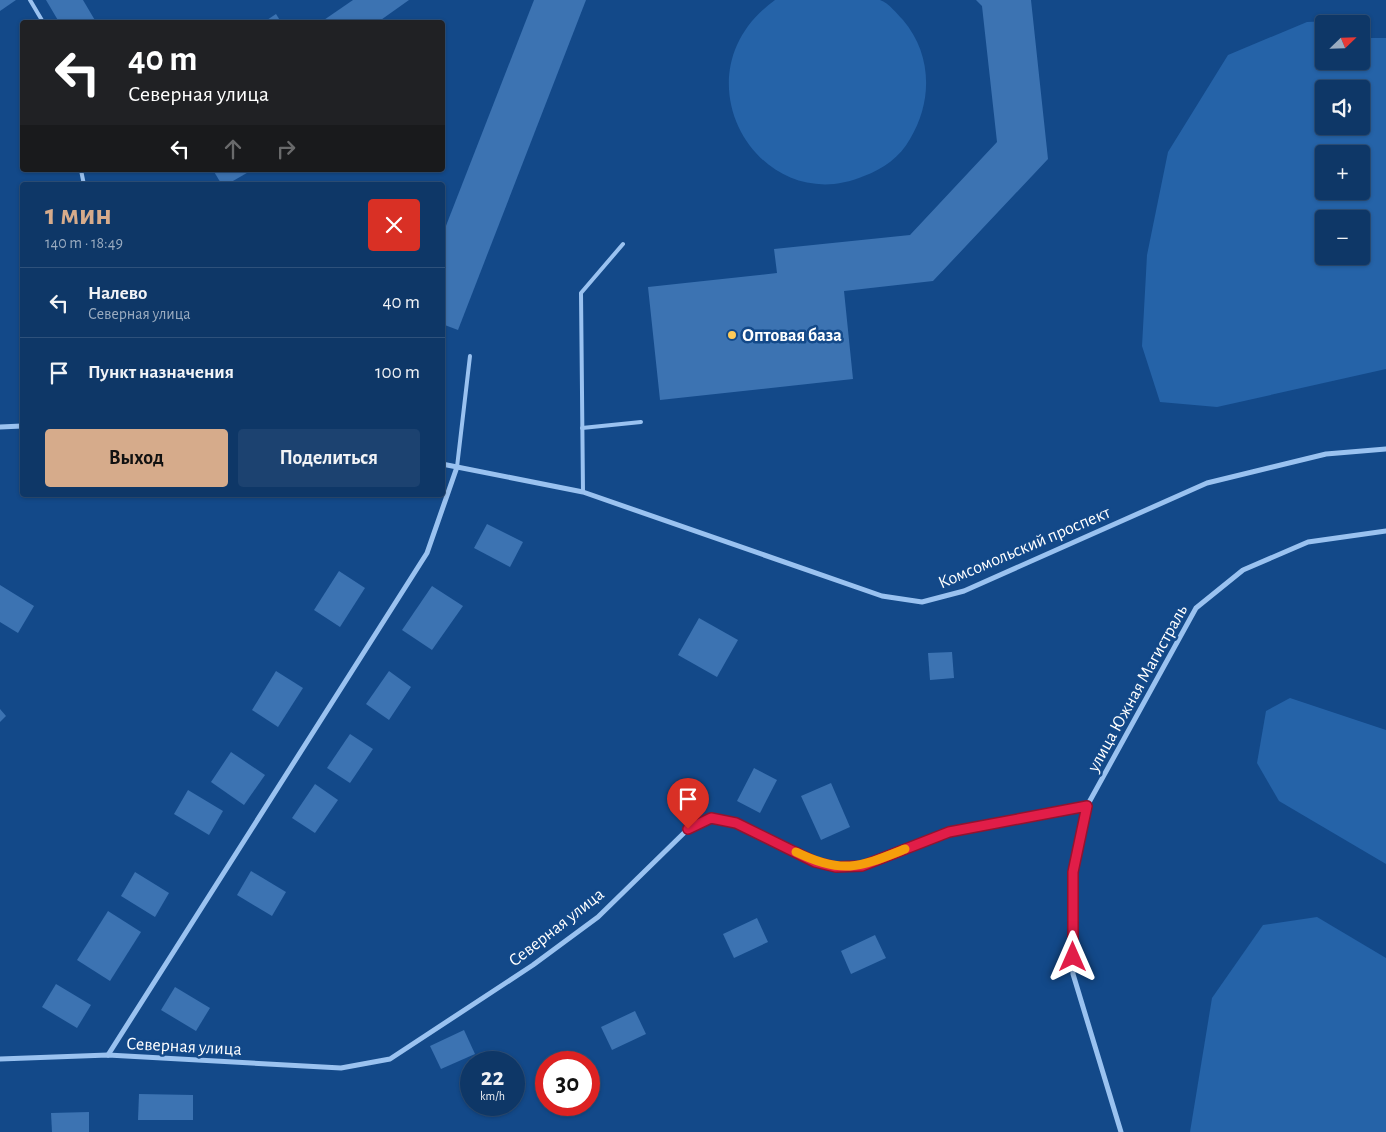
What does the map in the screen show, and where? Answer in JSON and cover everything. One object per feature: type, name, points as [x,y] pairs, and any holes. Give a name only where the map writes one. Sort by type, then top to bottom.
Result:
[{"type":"street","points":[[0,427],[20,426]]},
{"type":"street","name":"Комсомольский проспект","points":[[445,465],[583,492],[882,596],[922,602],[964,591],[1207,484],[1326,454],[1386,448]]},
{"type":"street","name":"Северная улица","points":[[108,1055],[427,553],[456,467]]},
{"type":"street","name":"улица Южная Магистраль","points":[[1121,1132],[1072,974],[1073,872],[1087,806],[1196,608],[1243,570],[1308,542],[1386,531]]},
{"type":"street","name":"Северная улица","points":[[0,1059],[108,1055],[342,1068],[390,1059],[562,944],[598,916],[688,829],[711,818],[736,823],[815,862],[836,867],[862,866],[949,832],[1087,806]]},
{"type":"lane","points":[[30,0],[42,20]]},
{"type":"lane","points":[[583,492],[582,293],[623,244]]},
{"type":"lane","points":[[456,467],[470,356]]},
{"type":"lane","points":[[582,428],[642,422]]},
{"type":"shaded area","points":[[775,0],[880,0],[893,9],[913,33],[920,48],[926,78],[926,94],[923,109],[906,145],[896,157],[878,170],[864,176],[826,184],[791,178],[763,160],[742,133],[730,100],[731,65],[745,31]]},
{"type":"shaded area","points":[[1307,22],[1315,22],[1315,70],[1370,70],[1370,38],[1386,38],[1386,369],[1217,407],[1160,402],[1142,346],[1147,255],[1168,152],[1228,55]]},
{"type":"shaded area","points":[[1290,698],[1386,730],[1386,864],[1279,801],[1257,763],[1266,711]]},
{"type":"shaded area","points":[[1317,917],[1386,958],[1386,1132],[1190,1132],[1212,998],[1263,925]]},
{"type":"building","points":[[0,0],[16,0],[0,11]]},
{"type":"building","points":[[46,0],[83,0],[95,20],[58,20]]},
{"type":"building","points":[[353,0],[409,0],[381,20],[324,20]]},
{"type":"building","points":[[534,0],[586,0],[458,330],[445,325],[445,228]]},
{"type":"building","points":[[976,0],[1031,0],[1048,159],[933,281],[844,291],[853,379],[660,400],[648,287],[777,273],[774,249],[910,235],[997,142],[982,6]]},
{"type":"building","points":[[276,14],[280,20],[267,20]]},
{"type":"building","points":[[214,172],[249,172],[231,182],[220,182]]},
{"type":"building","points":[[487,524],[523,542],[510,567],[474,548]]},
{"type":"building","points":[[339,571],[365,588],[340,627],[314,610]]},
{"type":"building","points":[[0,585],[34,606],[18,633],[0,622]]},
{"type":"building","points":[[432,586],[463,606],[432,650],[402,630]]},
{"type":"building","points":[[699,618],[738,640],[717,677],[678,655]]},
{"type":"building","points":[[952,652],[954,678],[930,680],[928,653]]},
{"type":"building","points":[[276,671],[303,688],[278,727],[252,710]]},
{"type":"building","points":[[389,671],[411,687],[389,720],[366,704]]},
{"type":"building","points":[[0,709],[6,716],[0,722]]},
{"type":"building","points":[[350,734],[373,749],[350,783],[327,768]]},
{"type":"building","points":[[231,752],[265,775],[244,805],[211,782]]},
{"type":"building","points":[[754,768],[777,780],[760,813],[737,801]]},
{"type":"building","points":[[831,783],[850,827],[821,840],[801,796]]},
{"type":"building","points":[[315,784],[338,800],[315,833],[292,818]]},
{"type":"building","points":[[188,790],[223,811],[209,835],[174,814]]},
{"type":"building","points":[[251,871],[286,892],[272,916],[237,895]]},
{"type":"building","points":[[135,872],[169,893],[155,917],[121,896]]},
{"type":"building","points":[[108,911],[141,932],[110,981],[77,960]]},
{"type":"building","points":[[757,918],[768,942],[734,958],[723,934]]},
{"type":"building","points":[[875,935],[886,958],[851,974],[841,951]]},
{"type":"building","points":[[56,984],[91,1005],[77,1028],[42,1007]]},
{"type":"building","points":[[175,987],[210,1008],[196,1031],[161,1010]]},
{"type":"building","points":[[635,1011],[646,1034],[612,1050],[601,1027]]},
{"type":"building","points":[[464,1030],[474,1051],[460,1051],[460,1061],[441,1069],[430,1046]]},
{"type":"building","points":[[139,1094],[193,1095],[193,1120],[138,1120]]},
{"type":"building","points":[[89,1112],[89,1132],[52,1132],[51,1113]]},
{"type":"slow traffic","points":[[796,852],[815,862],[836,867],[862,866],[905,849]]},
{"type":"place","name":"Оптовая база","points":[[732,335]]},
{"type":"route","points":[[688,829],[711,818],[736,823],[815,862],[836,867],[862,866],[949,832],[1087,806],[1073,872],[1073,957]]}]
